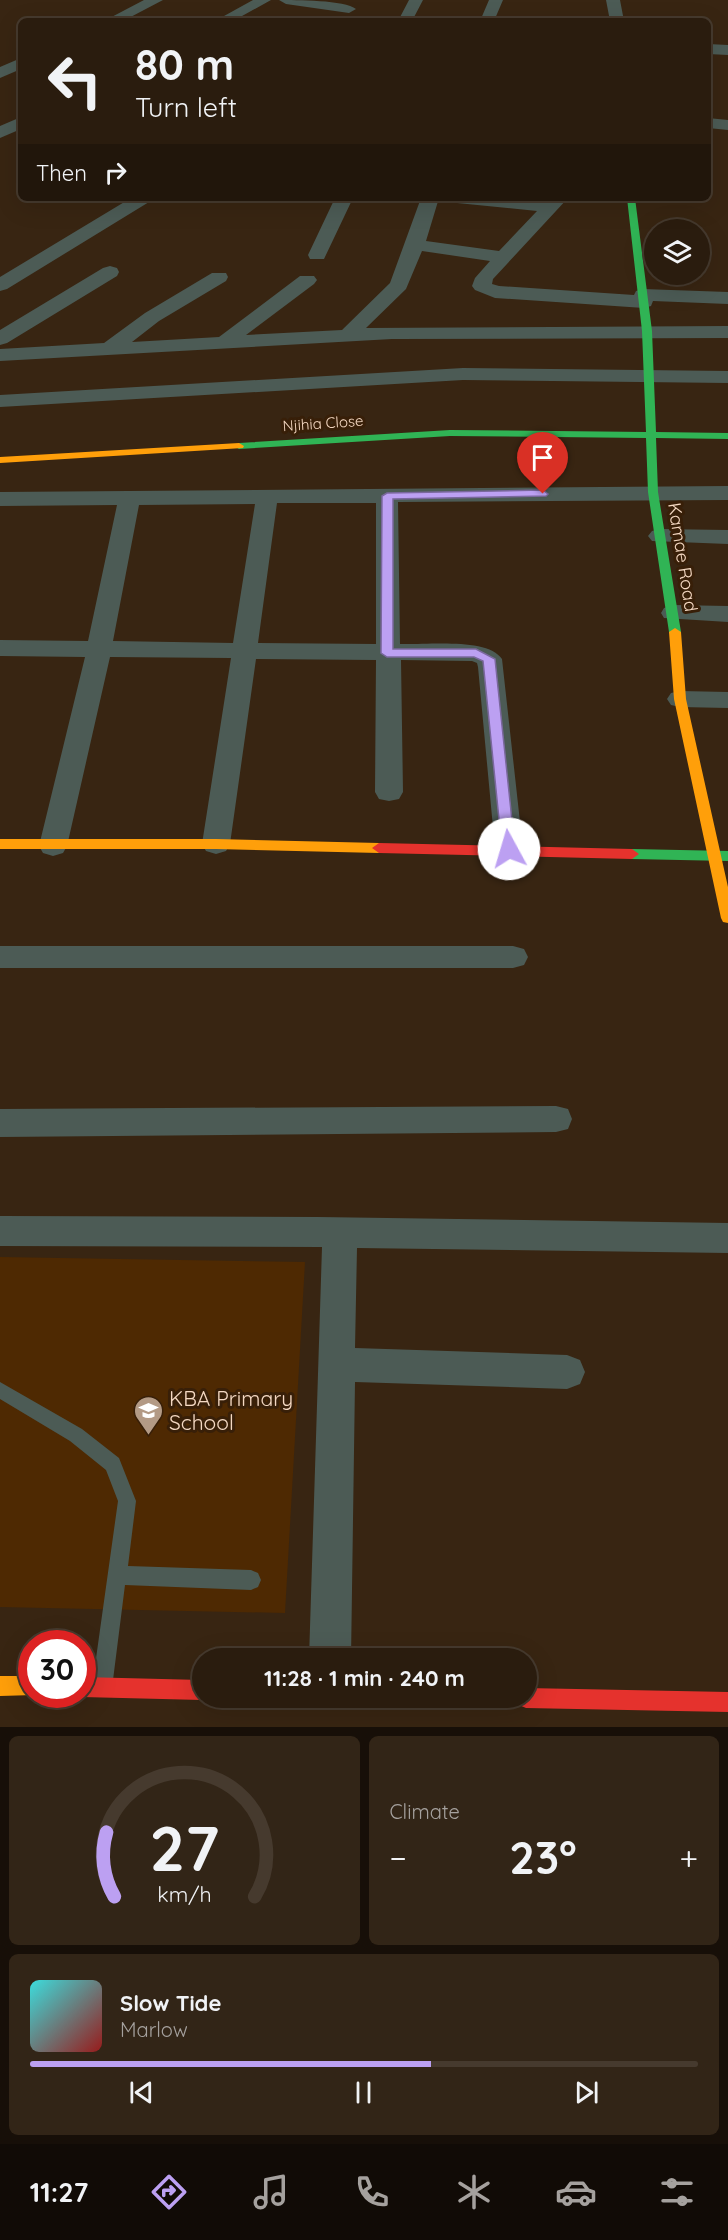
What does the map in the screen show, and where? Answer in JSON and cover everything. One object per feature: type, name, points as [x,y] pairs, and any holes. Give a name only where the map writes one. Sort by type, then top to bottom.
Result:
[{"type":"street","points":[[117,18],[156,0]]},
{"type":"street","points":[[228,18],[264,0]]},
{"type":"street","points":[[286,0],[349,9]]},
{"type":"street","points":[[407,18],[416,0]]},
{"type":"street","points":[[488,18],[496,0]]},
{"type":"street","points":[[613,0],[616,18]]},
{"type":"street","points":[[711,49],[728,50]]},
{"type":"street","points":[[0,73],[18,64]]},
{"type":"street","points":[[711,123],[728,125]]},
{"type":"street","points":[[0,133],[18,124]]},
{"type":"street","points":[[0,285],[138,201]]},
{"type":"street","points":[[317,255],[343,201]]},
{"type":"street","points":[[347,336],[399,285],[429,201]]},
{"type":"street","points":[[530,201],[555,202]]},
{"type":"street","name":"Kamae Road","points":[[631,201],[646,331],[653,492],[673,613],[680,699],[722,856],[728,918]]},
{"type":"street","points":[[555,202],[482,283],[486,289],[643,298],[728,298]]},
{"type":"street","points":[[415,245],[506,257]]},
{"type":"street","points":[[0,339],[110,272]]},
{"type":"street","points":[[109,349],[152,317],[219,277]]},
{"type":"street","points":[[225,342],[307,280]]},
{"type":"street","points":[[0,355],[392,333],[728,332]]},
{"type":"street","points":[[0,401],[463,374],[728,377]]},
{"type":"street","name":"Njihia Close","points":[[0,460],[402,435],[494,433],[728,436]]},
{"type":"street","points":[[0,499],[728,493]]},
{"type":"street","points":[[387,496],[389,792]]},
{"type":"street","points":[[216,844],[267,497]]},
{"type":"street","points":[[53,846],[99,650],[129,499]]},
{"type":"street","points":[[660,536],[728,537]]},
{"type":"street","points":[[673,613],[728,614]]},
{"type":"street","points":[[0,648],[476,653],[489,659],[509,849]]},
{"type":"street","points":[[680,699],[728,700]]},
{"type":"street","points":[[0,844],[53,846],[216,844],[509,849],[722,856]]},
{"type":"street","points":[[0,957],[513,957]]},
{"type":"street","points":[[0,1123],[556,1119]]},
{"type":"street","points":[[0,1231],[728,1238]]},
{"type":"street","points":[[330,1648],[340,1233]]},
{"type":"street","points":[[336,1364],[567,1372]]},
{"type":"street","points":[[0,1686],[18,1686]]},
{"type":"street","points":[[96,1688],[192,1690]]},
{"type":"street","points":[[537,1700],[609,1713],[728,1702]]},
{"type":"lane","points":[[0,1390],[75,1435],[112,1464],[127,1501],[102,1688]]},
{"type":"lane","points":[[117,1575],[251,1580]]},
{"type":"shaded area","name":"KBA Primary School","points":[[0,1257],[305,1262],[285,1613],[0,1607]]},
{"type":"traffic: fast","points":[[631,201],[647,331],[653,492],[675,632]]},
{"type":"traffic: fast","points":[[239,446],[450,433],[728,436]]},
{"type":"traffic: fast","points":[[632,854],[728,856]]},
{"type":"traffic: slow","points":[[0,460],[239,446]]},
{"type":"traffic: slow","points":[[675,632],[680,699],[728,918]]},
{"type":"traffic: slow","points":[[0,844],[216,844],[379,848]]},
{"type":"traffic: slow","points":[[0,1686],[18,1686]]},
{"type":"traffic: jam","points":[[379,848],[632,854]]},
{"type":"traffic: jam","points":[[96,1687],[192,1690]]},
{"type":"traffic: jam","points":[[537,1698],[728,1702]]},
{"type":"place","name":"KBA Primary School","points":[[148,1436]]},
{"type":"route","points":[[509,849],[489,659],[476,653],[387,653],[387,496],[543,494]]}]
